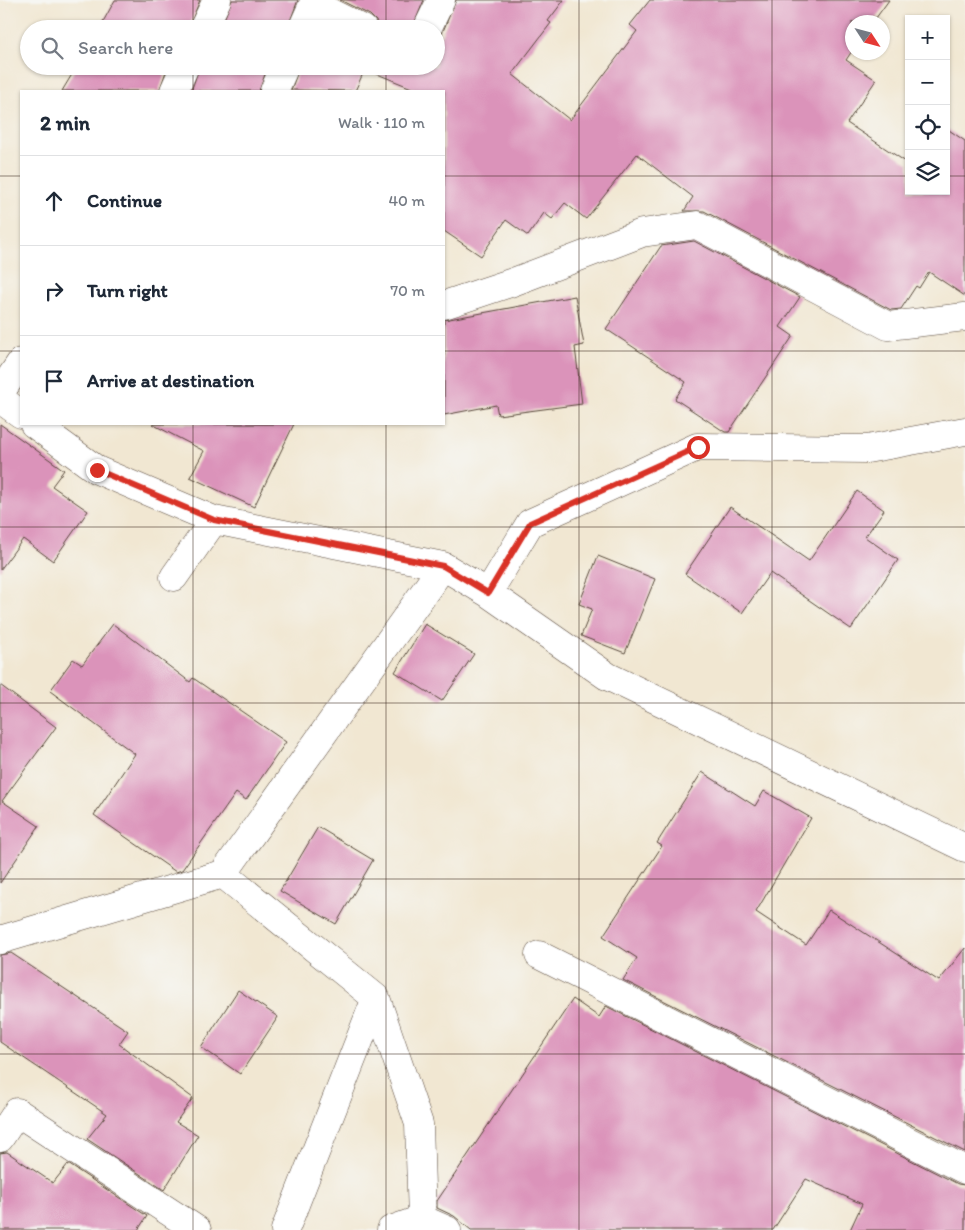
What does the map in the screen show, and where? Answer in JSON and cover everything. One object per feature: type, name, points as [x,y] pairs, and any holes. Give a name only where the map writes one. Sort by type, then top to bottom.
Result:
[{"type":"street","points":[[207,20],[217,0]]},
{"type":"street","points":[[431,20],[441,0]]},
{"type":"street","points":[[306,20],[314,2],[347,20]]},
{"type":"street","points":[[174,90],[181,75]]},
{"type":"street","points":[[274,90],[281,75]]},
{"type":"street","points":[[445,305],[513,282],[642,233],[697,226],[888,326],[965,317]]},
{"type":"street","points":[[0,393],[20,363]]},
{"type":"street","points":[[0,399],[20,413]]},
{"type":"street","points":[[35,425],[97,470],[214,520],[443,566],[488,593],[607,676],[965,848]]},
{"type":"street","points":[[488,593],[530,523],[698,447],[867,449],[965,431]]},
{"type":"street","points":[[174,577],[214,520]]},
{"type":"street","points":[[0,940],[223,874],[443,566]]},
{"type":"street","points":[[223,874],[376,998],[419,1124],[422,1219]]},
{"type":"street","points":[[539,955],[965,1170]]},
{"type":"street","points":[[284,1230],[376,998]]},
{"type":"street","points":[[0,1138],[17,1112],[197,1230]]},
{"type":"street","points":[[391,1230],[422,1219],[447,1230]]},
{"type":"building","points":[[115,0],[200,0],[192,20],[104,20]]},
{"type":"building","points":[[232,0],[298,0],[290,20],[224,20]]},
{"type":"building","points":[[340,0],[424,0],[416,20],[375,20],[370,15]]},
{"type":"building","points":[[456,0],[564,0],[548,21],[551,23],[512,74],[570,120],[637,31],[630,25],[650,0],[889,0],[878,15],[845,15],[845,60],[876,80],[847,123],[905,161],[905,195],[950,195],[950,131],[965,141],[965,296],[929,272],[919,288],[916,286],[901,309],[891,310],[704,211],[684,211],[693,197],[637,154],[586,219],[565,203],[552,219],[544,213],[528,236],[506,220],[481,256],[445,232],[445,90],[417,90],[380,75],[445,75],[445,26]]},
{"type":"building","points":[[72,75],[165,75],[159,90],[63,90]]},
{"type":"building","points":[[197,75],[265,75],[259,90],[191,90]]},
{"type":"building","points":[[297,75],[362,75],[355,90],[291,90]]},
{"type":"building","points":[[694,241],[800,297],[780,327],[793,336],[729,432],[725,432],[675,399],[686,382],[606,329],[661,246]]},
{"type":"building","points":[[575,296],[584,345],[575,347],[582,404],[498,415],[496,405],[445,415],[445,320]]},
{"type":"building","points":[[0,424],[64,470],[52,486],[88,511],[53,561],[23,539],[0,570]]},
{"type":"building","points":[[154,425],[294,425],[254,507],[190,477],[204,451]]},
{"type":"building","points":[[857,491],[884,510],[865,537],[898,560],[851,629],[770,573],[742,613],[685,574],[730,507],[809,561]]},
{"type":"building","points":[[598,556],[655,579],[625,653],[581,636],[592,609],[579,604]]},
{"type":"building","points":[[113,624],[190,682],[193,678],[286,742],[246,800],[236,793],[182,870],[176,872],[94,815],[135,754],[50,691],[73,659],[82,665]]},
{"type":"building","points":[[425,624],[474,654],[442,701],[395,672]]},
{"type":"building","points":[[0,685],[56,727],[2,801],[39,826],[0,883]]},
{"type":"building","points":[[702,772],[755,806],[764,791],[811,818],[756,912],[806,945],[829,910],[939,981],[965,948],[965,1152],[623,980],[637,958],[603,936],[662,846],[657,843]]},
{"type":"building","points":[[318,827],[373,860],[336,924],[280,891]]},
{"type":"building","points":[[11,953],[128,1031],[119,1044],[193,1098],[176,1122],[198,1135],[164,1190],[87,1139],[107,1114],[0,1042],[0,955]]},
{"type":"building","points":[[238,990],[278,1017],[240,1074],[201,1047]]},
{"type":"building","points":[[573,999],[599,1017],[606,1006],[958,1184],[965,1185],[965,1230],[850,1230],[862,1204],[806,1179],[773,1230],[471,1230],[454,1216],[437,1208],[437,1201]]},
{"type":"building","points":[[7,1152],[53,1183],[68,1164],[147,1216],[138,1230],[0,1230],[0,1153]]},
{"type":"route","points":[[97,470],[214,520],[443,566],[488,593],[530,523],[698,447]]}]
